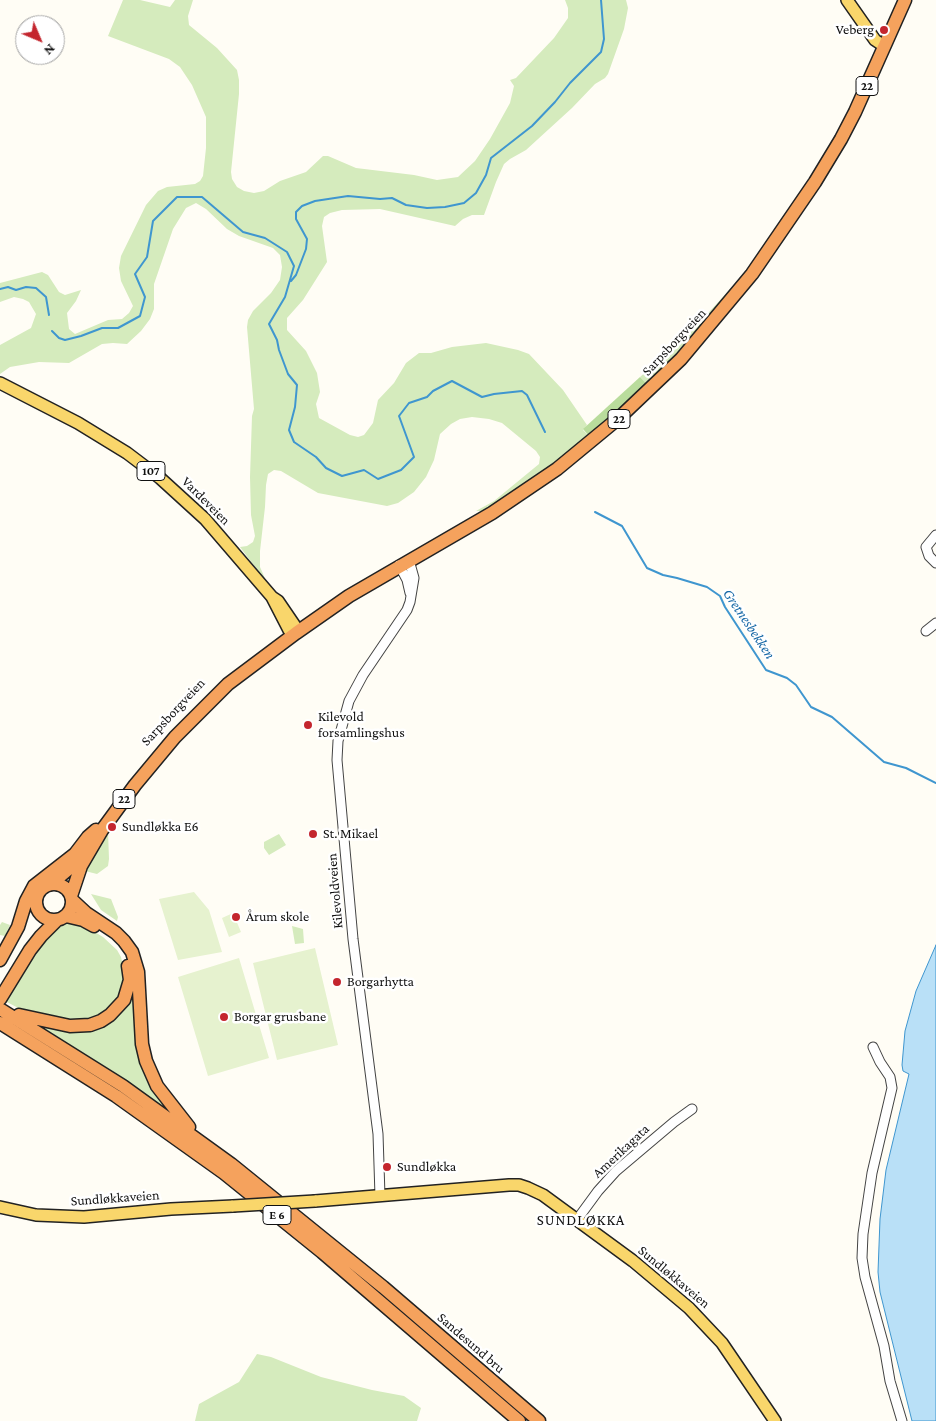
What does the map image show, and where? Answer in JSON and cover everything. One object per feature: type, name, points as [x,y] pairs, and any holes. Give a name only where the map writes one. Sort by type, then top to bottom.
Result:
[{"type":"highway","name":"Sarpsborgveien","points":[[51,884],[70,868],[149,760],[189,714],[235,671],[293,629],[492,513],[557,469],[620,417],[681,359],[752,274],[842,139],[905,0]]},
{"type":"highway","name":"Sarpsborgveien","points":[[71,898],[81,866],[102,830],[162,751],[192,718],[228,684],[293,629]]},
{"type":"highway","name":"22","points":[[0,960],[18,927],[26,901],[34,886],[75,854],[88,836],[96,830]]},
{"type":"highway","name":"22","points":[[0,968],[25,927],[36,903],[38,893],[51,884]]},
{"type":"highway","points":[[51,884],[61,885],[69,892],[71,898]]},
{"type":"highway","name":"22","points":[[1,1011],[7,987],[41,936],[70,909],[71,898]]},
{"type":"highway","name":"E 6","points":[[71,898],[81,909],[116,933],[132,952],[138,972],[142,1044],[148,1068],[162,1094],[200,1140]]},
{"type":"highway","points":[[1,1011],[53,1024],[80,1026],[95,1023],[110,1015],[124,1000],[130,980],[127,960],[123,952],[109,936],[89,922],[62,918],[47,919],[39,912],[36,903]]},
{"type":"highway","name":"E 6","points":[[1,1011],[123,1086],[200,1140],[267,1192],[379,1292]]},
{"type":"highway","name":"E 6","points":[[1,1011],[78,1071],[176,1137],[379,1292]]},
{"type":"highway","name":"Sandesund bru","points":[[379,1292],[519,1421]]},
{"type":"highway","name":"Sandesund bru","points":[[379,1292],[539,1421]]},
{"type":"main road","points":[[847,0],[872,37],[884,46]]},
{"type":"main road","name":"Vardeveien","points":[[0,383],[78,424],[127,453],[160,478],[205,519],[288,614],[293,629]]},
{"type":"main road","name":"Sundløkkaveien","points":[[0,1208],[36,1215],[84,1217],[171,1209],[315,1201],[519,1185],[542,1195],[639,1266],[683,1302],[710,1329],[730,1353],[775,1421]]},
{"type":"street","points":[[936,535],[926,547],[929,556],[936,563]]},
{"type":"street","name":"Kilevoldveien","points":[[380,1196],[377,1131],[353,938],[337,760],[338,741],[349,702],[363,675],[407,610],[410,602],[404,563]]},
{"type":"street","points":[[926,631],[936,623]]},
{"type":"street","points":[[874,1047],[880,1062],[890,1077],[892,1088],[872,1173],[863,1234],[862,1258],[865,1278],[884,1346],[890,1381],[902,1421]]},
{"type":"street","name":"Amerikagata","points":[[576,1221],[598,1191],[616,1171],[692,1109]]},
{"type":"green space","points":[[123,0],[140,0],[170,7],[175,0],[193,0],[188,16],[189,25],[217,48],[237,70],[239,94],[231,172],[232,179],[237,187],[254,193],[264,191],[280,181],[306,172],[323,156],[328,156],[356,168],[414,175],[437,180],[458,177],[475,161],[510,103],[514,86],[510,80],[516,78],[554,38],[568,18],[568,8],[565,0],[626,0],[628,8],[624,29],[608,74],[595,84],[526,150],[504,164],[484,215],[472,215],[463,219],[455,226],[380,209],[342,210],[330,213],[324,217],[322,226],[327,262],[303,300],[287,318],[287,330],[306,351],[317,373],[320,392],[316,404],[319,418],[350,435],[358,437],[364,435],[373,423],[378,400],[394,383],[406,363],[419,353],[431,353],[452,347],[486,343],[529,354],[563,390],[587,425],[583,430],[589,436],[554,465],[488,511],[476,511],[494,501],[539,464],[540,457],[536,451],[502,423],[489,419],[472,417],[460,419],[451,424],[440,434],[434,460],[426,477],[414,492],[398,503],[387,506],[318,493],[281,471],[274,470],[268,474],[266,485],[260,551],[260,567],[267,583],[240,547],[247,546],[253,542],[255,536],[251,515],[250,477],[252,416],[254,409],[247,327],[248,320],[253,311],[271,293],[280,280],[282,267],[280,255],[273,248],[239,236],[227,229],[206,209],[196,203],[186,208],[173,229],[154,284],[154,309],[150,319],[141,331],[127,344],[102,344],[69,363],[39,362],[10,367],[0,374],[0,345],[31,328],[36,314],[29,302],[23,299],[14,297],[0,302],[0,283],[42,272],[48,275],[59,292],[65,295],[81,290],[67,313],[69,329],[75,334],[108,320],[122,319],[133,306],[121,281],[119,268],[121,256],[146,205],[158,191],[167,187],[195,184],[203,176],[206,148],[206,117],[192,85],[180,67],[169,59],[108,36]]},
{"type":"green space","points":[[733,286],[704,327],[647,384],[640,377],[698,324]]},
{"type":"green space","points":[[640,377],[647,384],[617,413],[589,436],[583,429]]},
{"type":"green space","points":[[108,831],[108,866],[97,874],[85,871]]},
{"type":"green space","points":[[279,834],[286,845],[269,855],[264,848],[264,842]]},
{"type":"green space","points":[[194,892],[209,910],[222,952],[178,960],[159,899]]},
{"type":"green space","points":[[91,894],[111,899],[118,917],[117,921],[101,910]]},
{"type":"green space","points":[[233,913],[241,932],[229,937],[222,918]]},
{"type":"green space","points":[[2,922],[10,925],[5,936],[0,935],[0,925]]},
{"type":"green space","points":[[65,923],[80,923],[103,937],[117,950],[121,957],[125,975],[121,999],[98,1018],[73,1023],[24,1011],[5,1001],[28,962],[52,931]]},
{"type":"green space","points":[[292,926],[303,929],[304,943],[295,944]]},
{"type":"green space","points":[[315,948],[338,1045],[277,1060],[253,963]]},
{"type":"green space","name":"Borgar grusbane","points":[[239,958],[269,1058],[208,1076],[178,977]]},
{"type":"green space","points":[[134,990],[138,1050],[144,1073],[153,1089],[175,1115],[36,1023],[79,1030]]},
{"type":"green space","points":[[257,1354],[271,1357],[321,1377],[404,1396],[421,1408],[417,1421],[195,1421],[199,1404],[239,1382]]},
{"type":"water","points":[[936,945],[936,1421],[912,1421],[880,1292],[878,1272],[880,1219],[886,1170],[909,1074],[903,1071],[902,1065],[905,1031],[916,991]]},
{"type":"waterway","points":[[291,281],[296,275],[306,249],[307,239],[296,219],[296,212],[302,206],[315,201],[348,196],[380,199],[392,198],[406,205],[427,208],[445,207],[464,203],[476,193],[486,175],[491,158],[532,126],[570,83],[601,52],[604,39],[601,0]]},
{"type":"waterway","name":"Gretnesbekken","points":[[52,331],[59,338],[65,340],[102,328],[118,328],[140,316],[145,297],[135,274],[147,257],[153,221],[177,197],[202,197],[243,232],[265,238],[287,252],[294,266],[285,297],[269,324],[277,340],[288,374],[297,385],[295,407],[289,430],[294,442],[316,457],[326,468],[342,476],[364,470],[378,479],[401,470],[414,457],[399,416],[409,403],[427,397],[433,391],[452,381],[482,397],[522,391],[527,395],[545,432]]},
{"type":"waterway","name":"Gretnesbekken","points":[[0,289],[8,287],[16,290],[26,287],[36,288],[46,297],[49,315]]},
{"type":"waterway","name":"Gretnesbekken","points":[[595,512],[622,526],[647,568],[663,575],[707,587],[720,596],[725,607],[766,670],[787,678],[796,685],[811,707],[832,717],[884,762],[906,768],[936,783]]},
{"type":"place","name":"Veberg","points":[[884,30]]},
{"type":"place","name":"Kilevold forsamlingshus","points":[[308,725]]},
{"type":"place","name":"Sundløkka E6","points":[[112,827]]},
{"type":"place","name":"St. Mikael","points":[[313,834]]},
{"type":"place","name":"Årum skole","points":[[236,917]]},
{"type":"place","name":"Borgarhytta","points":[[337,982]]},
{"type":"place","name":"Borgar grusbane","points":[[224,1017]]},
{"type":"place","name":"Sundløkka","points":[[387,1167]]},
{"type":"district","name":"SUNDLØKKA","points":[[581,1220]]}]
